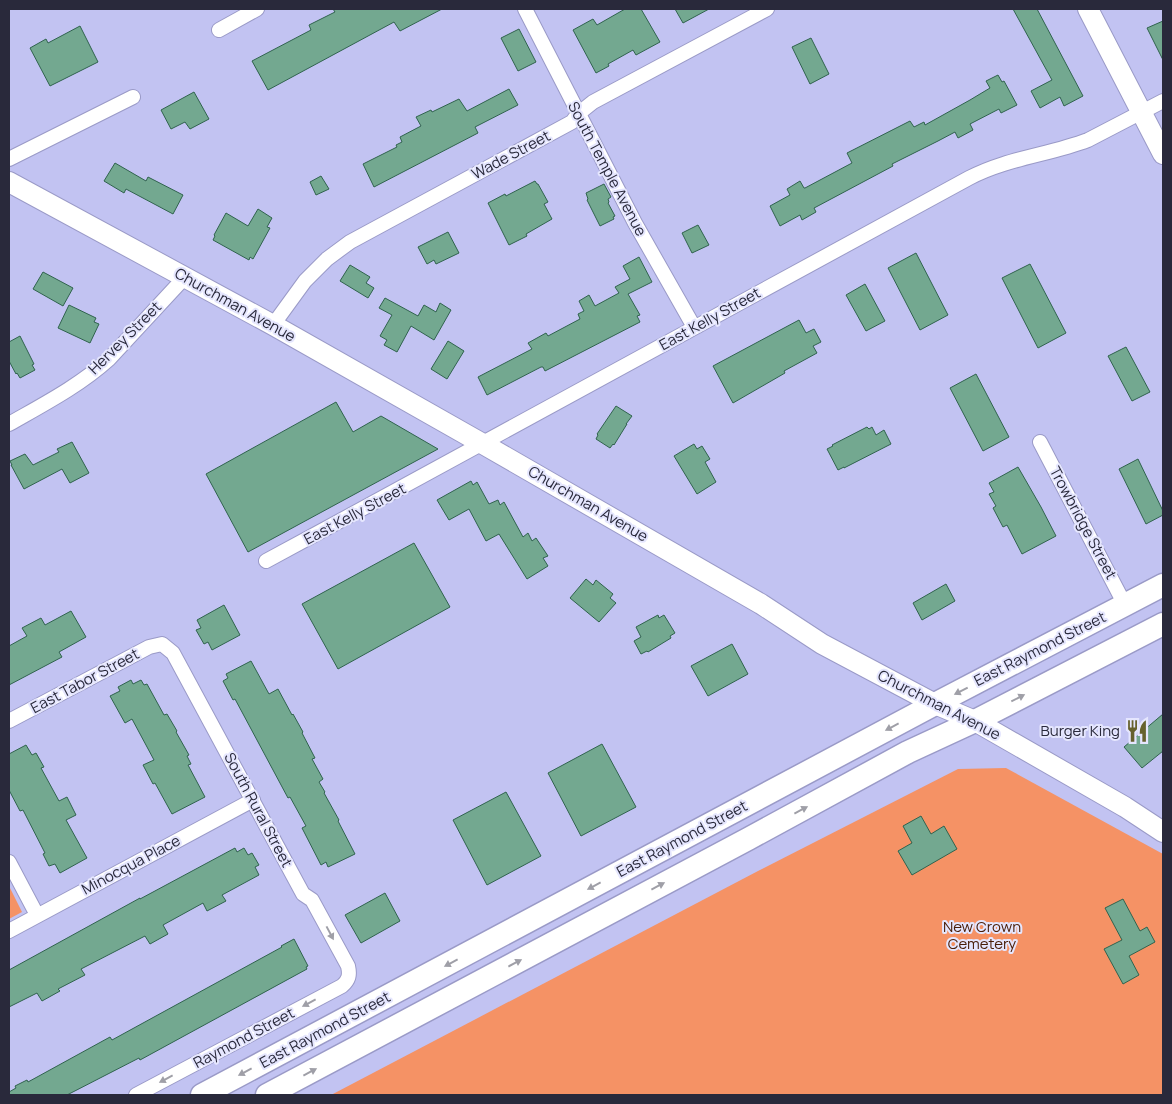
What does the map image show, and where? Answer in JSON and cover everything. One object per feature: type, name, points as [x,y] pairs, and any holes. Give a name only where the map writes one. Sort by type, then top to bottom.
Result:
[{"type":"main road","points":[[1088,9],[1163,154]]},
{"type":"main road","name":"Churchman Avenue","points":[[9,182],[273,325],[761,604],[822,644],[935,704],[975,721],[1126,807],[1163,832]]},
{"type":"main road","name":"East Raymond Street","points":[[202,1095],[935,704],[1163,585]]},
{"type":"main road","name":"East Raymond Street","points":[[267,1095],[908,752],[975,721],[1163,624]]},
{"type":"street","points":[[218,30],[257,9]]},
{"type":"street","name":"South Temple Avenue","points":[[525,9],[635,223],[694,326]]},
{"type":"street","name":"Wade Street","points":[[273,325],[304,281],[327,259],[350,242],[572,122],[578,114],[593,102],[767,9]]},
{"type":"street","points":[[9,159],[133,97]]},
{"type":"street","name":"East Kelly Street","points":[[266,561],[483,444],[694,326],[982,171],[1023,158],[1076,145],[1163,101]]},
{"type":"street","name":"Hervey Street","points":[[9,424],[78,384],[99,368],[185,277]]},
{"type":"street","name":"Trowbridge Street","points":[[1040,442],[1125,605]]},
{"type":"street","name":"East Tabor Street","points":[[9,721],[150,647],[162,644]]},
{"type":"street","name":"South Rural Street","points":[[162,644],[173,653],[303,894],[312,900],[348,966],[349,976]]},
{"type":"street","name":"Minocqua Place","points":[[9,931],[252,800]]},
{"type":"street","points":[[9,862],[37,915]]},
{"type":"street","name":"Raymond Street","points":[[136,1095],[342,986],[349,976]]},
{"type":"green space","name":"New Crown Cemetery","points":[[1006,768],[1163,854],[1163,1095],[331,1095],[758,871],[958,769]]},
{"type":"green space","points":[[9,886],[22,912],[9,919]]},
{"type":"building","points":[[333,9],[442,9],[400,31],[394,22],[268,90],[252,61],[311,30],[309,25],[335,12]]},
{"type":"building","points":[[625,9],[641,9],[660,42],[636,55],[633,50],[596,73],[573,30],[593,19],[597,25]]},
{"type":"building","points":[[675,9],[709,9],[683,23]]},
{"type":"building","points":[[1013,9],[1037,9],[1083,96],[1064,106],[1060,97],[1040,108],[1031,91],[1052,80]]},
{"type":"building","points":[[1163,21],[1163,60],[1147,28]]},
{"type":"building","points":[[80,26],[98,62],[50,86],[30,48],[46,39],[48,43]]},
{"type":"building","points":[[519,29],[536,62],[518,71],[501,38]]},
{"type":"building","points":[[811,38],[829,74],[810,84],[792,47]]},
{"type":"building","points":[[998,75],[1002,82],[1004,81],[1017,105],[1001,113],[999,109],[970,124],[973,130],[958,138],[955,132],[892,164],[893,166],[814,208],[816,212],[802,220],[800,215],[780,226],[770,206],[790,195],[787,189],[800,181],[805,188],[852,163],[847,153],[910,121],[914,127],[924,122],[925,125],[990,88],[986,81]]},
{"type":"building","points":[[509,89],[518,105],[475,127],[478,133],[374,187],[363,164],[397,147],[396,145],[402,142],[400,137],[421,126],[416,117],[431,110],[432,112],[459,99],[467,111]]},
{"type":"building","points":[[194,92],[209,119],[190,129],[185,122],[171,129],[161,110]]},
{"type":"building","points":[[115,163],[146,181],[148,177],[183,195],[173,214],[126,189],[124,193],[104,181]]},
{"type":"building","points":[[321,176],[329,189],[316,195],[310,182]]},
{"type":"building","points":[[535,181],[548,202],[544,204],[552,219],[526,234],[527,236],[509,245],[488,203]]},
{"type":"building","points":[[604,184],[611,197],[608,199],[608,203],[615,216],[613,217],[614,219],[600,226],[587,200],[586,193]]},
{"type":"building","points":[[258,209],[272,218],[267,227],[270,228],[253,259],[250,257],[249,260],[213,240],[226,213],[248,226]]},
{"type":"building","points":[[698,225],[709,245],[692,253],[682,233]]},
{"type":"building","points":[[448,232],[459,253],[436,264],[434,260],[427,264],[418,247]]},
{"type":"building","points":[[916,253],[948,315],[920,330],[888,268]]},
{"type":"building","points":[[639,257],[652,282],[628,294],[640,315],[637,316],[640,322],[545,371],[541,367],[487,395],[478,377],[532,349],[528,343],[546,333],[548,336],[580,319],[578,314],[584,311],[579,301],[589,295],[595,306],[619,293],[615,287],[630,279],[623,266]]},
{"type":"building","points":[[1030,264],[1066,333],[1038,348],[1002,278]]},
{"type":"building","points":[[350,265],[370,277],[366,283],[374,288],[368,298],[340,281]]},
{"type":"building","points":[[43,272],[73,288],[63,306],[33,289]]},
{"type":"building","points":[[865,284],[885,321],[866,331],[846,295]]},
{"type":"building","points":[[385,298],[418,316],[424,305],[436,312],[440,303],[451,310],[434,340],[411,326],[397,352],[384,345],[387,340],[380,336],[392,315],[379,308]]},
{"type":"building","points":[[69,305],[96,318],[94,322],[99,324],[90,343],[58,328]]},
{"type":"building","points":[[799,320],[806,333],[814,329],[821,342],[813,346],[817,353],[733,403],[713,366]]},
{"type":"building","points":[[20,336],[34,364],[32,365],[35,370],[20,378],[9,361],[9,342]]},
{"type":"building","points":[[448,341],[464,351],[447,379],[431,369]]},
{"type":"building","points":[[1126,347],[1150,392],[1132,401],[1108,356]]},
{"type":"building","points":[[976,374],[1009,437],[983,451],[950,388]]},
{"type":"building","points":[[336,402],[353,432],[381,416],[438,449],[248,552],[206,474]]},
{"type":"building","points":[[616,406],[632,416],[614,445],[610,448],[596,439],[597,434]]},
{"type":"building","points":[[867,427],[869,429],[872,427],[876,435],[884,430],[891,444],[838,470],[827,449]]},
{"type":"building","points":[[72,442],[89,473],[70,483],[62,469],[24,489],[10,461],[25,454],[33,465],[59,452],[57,449]]},
{"type":"building","points":[[694,444],[697,449],[702,446],[710,459],[705,462],[716,482],[697,494],[674,456]]},
{"type":"building","points":[[1138,459],[1163,511],[1163,515],[1146,524],[1119,469]]},
{"type":"building","points":[[1018,467],[1056,536],[1022,554],[1007,525],[1003,527],[993,508],[996,506],[989,494],[994,492],[989,483]]},
{"type":"building","points":[[471,481],[473,485],[477,482],[489,504],[498,500],[500,505],[504,502],[523,537],[528,533],[532,541],[536,538],[548,556],[543,558],[548,566],[527,579],[499,534],[486,541],[469,509],[449,520],[437,500]]},
{"type":"building","points":[[414,543],[450,607],[338,669],[302,604]]},
{"type":"building","points":[[586,579],[593,585],[596,580],[613,594],[610,598],[616,603],[599,622],[570,598]]},
{"type":"building","points":[[946,584],[955,601],[922,620],[913,603]]},
{"type":"building","points":[[224,605],[240,635],[212,650],[208,642],[204,644],[196,630],[201,628],[197,620]]},
{"type":"building","points":[[71,611],[86,637],[59,652],[62,657],[9,685],[9,646],[27,636],[22,628],[41,618],[45,625]]},
{"type":"building","points":[[658,615],[659,618],[664,615],[675,633],[670,636],[671,638],[648,652],[641,654],[634,641],[641,637],[636,627]]},
{"type":"building","points":[[732,644],[748,674],[708,696],[691,666]]},
{"type":"building","points":[[251,661],[269,694],[278,689],[303,732],[315,758],[312,759],[323,779],[319,782],[355,854],[328,867],[326,862],[321,865],[302,828],[306,826],[290,797],[288,798],[235,699],[233,700],[223,681],[228,678],[226,674]]},
{"type":"building","points":[[131,680],[133,684],[141,680],[144,685],[147,684],[164,715],[167,714],[189,755],[187,756],[191,764],[188,765],[205,797],[172,814],[143,765],[154,760],[132,719],[125,723],[110,696],[120,691],[118,687]]},
{"type":"building","points":[[1163,714],[1163,751],[1142,768],[1124,747]]},
{"type":"building","points":[[602,744],[636,807],[581,836],[548,773]]},
{"type":"building","points":[[26,745],[32,755],[36,753],[44,767],[41,768],[59,801],[67,797],[76,815],[66,820],[87,858],[60,873],[55,864],[49,866],[43,854],[45,853],[23,810],[20,811],[9,790],[9,754]]},
{"type":"building","points":[[506,792],[541,856],[487,885],[453,820]]},
{"type":"building","points":[[921,816],[931,834],[944,826],[957,849],[912,875],[898,851],[912,843],[903,826]]},
{"type":"building","points":[[235,848],[237,852],[244,848],[248,855],[252,853],[259,865],[255,867],[259,875],[222,895],[226,901],[207,911],[203,903],[163,925],[168,934],[150,944],[145,936],[81,969],[85,975],[58,989],[60,991],[42,1001],[37,993],[9,1007],[9,970]]},
{"type":"building","points":[[385,893],[400,921],[361,943],[345,915]]},
{"type":"building","points":[[1123,899],[1140,931],[1147,927],[1155,942],[1129,956],[1139,975],[1123,984],[1104,949],[1122,940],[1105,908]]},
{"type":"building","points":[[294,939],[308,966],[306,967],[307,969],[140,1060],[139,1058],[67,1095],[9,1095],[9,1092],[16,1088],[15,1086],[27,1080],[28,1082],[110,1037],[112,1040]]},
{"type":"place","name":"Burger King","points":[[1137,731]]}]
